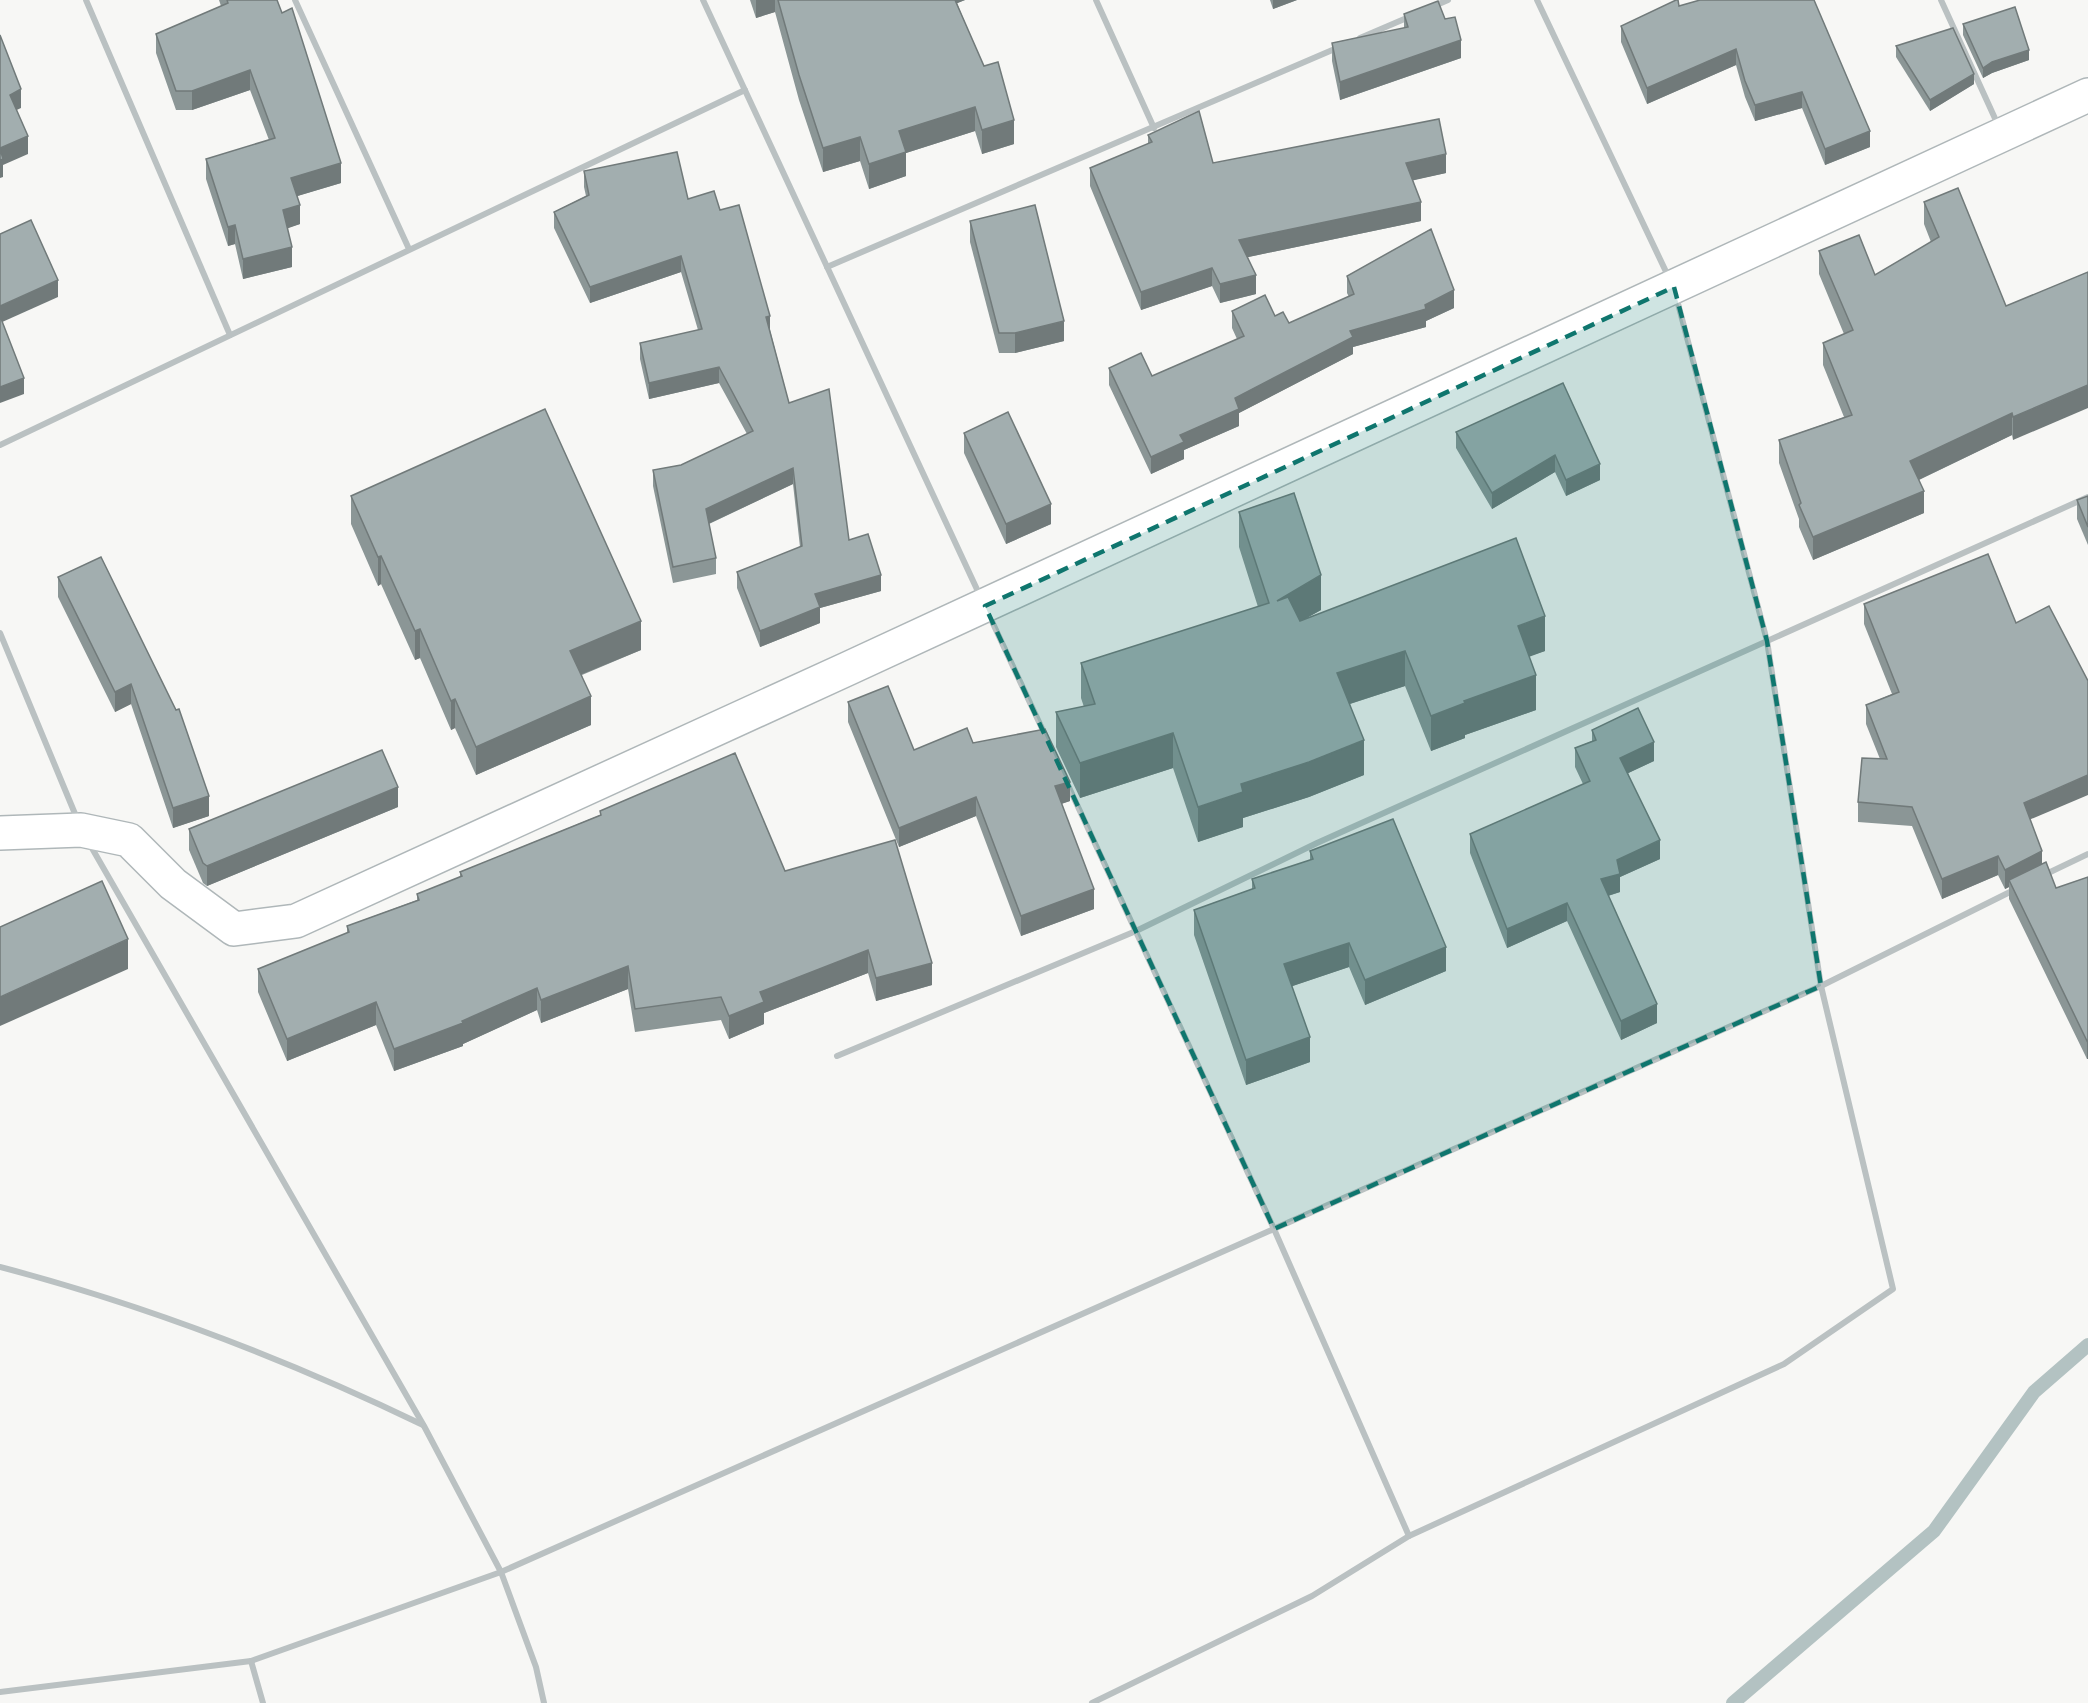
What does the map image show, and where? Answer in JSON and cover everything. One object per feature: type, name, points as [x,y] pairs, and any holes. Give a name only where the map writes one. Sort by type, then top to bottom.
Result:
[{"type":"street","points":[[86,0],[230,335]]},
{"type":"street","points":[[295,0],[409,249]]},
{"type":"street","points":[[703,0],[1050,747]]},
{"type":"street","points":[[1096,0],[1154,128]]},
{"type":"street","points":[[1426,9],[1448,0]]},
{"type":"street","points":[[1092,1703],[1312,1596],[1409,1536],[1784,1364],[1893,1289],[1821,986],[1767,641],[1674,287],[1537,0]]},
{"type":"street","points":[[1941,0],[2002,135]]},
{"type":"street","points":[[1350,43],[1415,14]]},
{"type":"street","points":[[827,267],[1339,47]]},
{"type":"street","points":[[0,445],[745,90]]},
{"type":"street","points":[[0,833],[81,830],[129,840],[173,884],[234,929],[296,921],[985,606],[2088,95]]},
{"type":"street","points":[[837,1056],[1136,931],[1317,843],[2088,497]]},
{"type":"street","points":[[0,633],[81,830],[424,1426],[501,1572],[536,1666],[544,1703]]},
{"type":"street","points":[[1060,768],[1274,1229],[1409,1536]]},
{"type":"street","points":[[2035,880],[2088,854]]},
{"type":"street","points":[[0,1692],[251,1661],[501,1572],[1821,986],[2024,885]]},
{"type":"street","points":[[0,1267],[78,1288],[226,1341],[348,1389],[424,1426]]},
{"type":"street","points":[[251,1661],[263,1703]]},
{"type":"highlighted area","points":[[1674,287],[1767,641],[1821,986],[1274,1229],[985,606]]},
{"type":"building","points":[[227,0],[277,0],[282,13],[292,8],[341,163],[291,178],[300,205],[283,210],[292,247],[243,259],[235,225],[228,227],[206,159],[275,138],[250,70],[192,91],[176,91],[156,34],[228,3]]},
{"type":"building","points":[[778,0],[955,0],[984,66],[998,62],[1014,120],[982,130],[975,107],[899,131],[906,152],[869,164],[860,137],[823,148]]},
{"type":"building","points":[[1676,0],[1679,6],[1700,0],[1814,0],[1870,131],[1825,149],[1802,92],[1755,105],[1736,49],[1647,88],[1621,26]]},
{"type":"building","points":[[1438,1],[1445,19],[1455,17],[1461,40],[1340,82],[1332,43],[1408,27],[1404,14]]},
{"type":"building","points":[[2015,7],[2029,50],[1992,62],[1983,68],[1963,24]]},
{"type":"building","points":[[1953,28],[1974,74],[1930,100],[1896,46]]},
{"type":"building","points":[[0,35],[21,89],[10,95],[28,136],[0,148]]},
{"type":"building","points":[[1199,111],[1213,163],[1439,119],[1446,154],[1406,163],[1421,202],[1239,240],[1256,275],[1220,284],[1212,268],[1141,292],[1090,168],[1152,142],[1148,135]]},
{"type":"building","points":[[677,152],[688,199],[714,191],[720,210],[739,205],[770,316],[766,317],[789,403],[829,389],[849,540],[868,534],[881,575],[815,594],[820,607],[760,631],[737,572],[802,546],[793,468],[706,509],[716,558],[673,567],[653,470],[681,465],[753,431],[719,367],[649,383],[640,343],[702,329],[681,256],[590,287],[554,212],[589,195],[584,171]]},
{"type":"building","points":[[1958,188],[2006,306],[2088,272],[2088,385],[2013,417],[2012,413],[1910,461],[1924,491],[1813,537],[1799,505],[1801,503],[1779,440],[1852,415],[1823,343],[1853,330],[1819,251],[1859,235],[1875,275],[1939,237],[1924,202]]},
{"type":"building","points":[[1035,205],[1064,321],[1015,333],[999,333],[970,221]]},
{"type":"building","points":[[31,220],[58,280],[0,306],[0,234]]},
{"type":"building","points":[[1431,229],[1454,290],[1425,305],[1426,309],[1350,331],[1353,337],[1235,398],[1239,409],[1180,435],[1184,442],[1151,457],[1109,368],[1141,353],[1152,376],[1244,336],[1232,311],[1265,295],[1275,316],[1283,312],[1289,323],[1354,294],[1347,276]]},
{"type":"building","points":[[0,316],[24,378],[0,387]]},
{"type":"building","points":[[1563,383],[1600,464],[1566,480],[1555,455],[1492,493],[1456,432]]},
{"type":"building","points":[[545,409],[641,621],[570,651],[591,696],[476,747],[455,699],[451,701],[420,629],[415,631],[381,556],[378,557],[351,496]]},
{"type":"building","points":[[1008,412],[1051,504],[1006,524],[964,433]]},
{"type":"building","points":[[1294,493],[1321,575],[1277,601],[1288,597],[1300,621],[1516,538],[1545,616],[1518,626],[1536,675],[1464,701],[1465,703],[1431,716],[1405,651],[1337,673],[1364,740],[1309,762],[1241,784],[1243,792],[1198,807],[1173,733],[1080,763],[1056,712],[1095,704],[1081,663],[1269,603],[1239,512]]},
{"type":"building","points":[[2088,496],[2088,527],[2077,500]]},
{"type":"building","points":[[1988,554],[2016,623],[2049,606],[2088,681],[2088,775],[2024,803],[2042,851],[2005,870],[1998,856],[1942,879],[1912,807],[1858,802],[1862,758],[1887,759],[1866,705],[1899,692],[1864,604]]},
{"type":"building","points":[[101,557],[176,710],[179,709],[209,796],[173,808],[131,684],[115,692],[58,577]]},
{"type":"building","points":[[888,686],[914,750],[967,728],[973,743],[1045,729],[1070,782],[1055,786],[1094,889],[1021,916],[976,797],[899,828],[848,702]]},
{"type":"building","points":[[1638,708],[1654,742],[1620,758],[1660,840],[1617,860],[1620,874],[1601,879],[1657,1004],[1621,1021],[1567,903],[1507,929],[1470,834],[1590,781],[1575,748],[1596,740],[1592,730]]},
{"type":"building","points":[[382,750],[398,787],[207,866],[203,863],[189,829]]},
{"type":"building","points":[[735,753],[785,871],[895,840],[932,963],[876,978],[868,950],[760,992],[764,1002],[729,1016],[721,997],[635,1009],[628,966],[541,1000],[537,988],[462,1021],[463,1023],[394,1049],[376,1002],[287,1039],[258,969],[349,932],[347,926],[419,900],[417,894],[462,876],[460,872],[601,815],[600,811]]},
{"type":"building","points":[[1393,819],[1446,947],[1365,980],[1349,943],[1284,964],[1310,1037],[1246,1060],[1194,910],[1255,888],[1252,879],[1313,859],[1310,851]]},
{"type":"building","points":[[2046,862],[2056,888],[2088,877],[2087,1041],[2009,880]]},
{"type":"building","points":[[102,881],[128,939],[0,997],[0,927]]},
{"type":"waterway","points":[[1733,1703],[1934,1531],[2034,1392],[2088,1345]]}]
